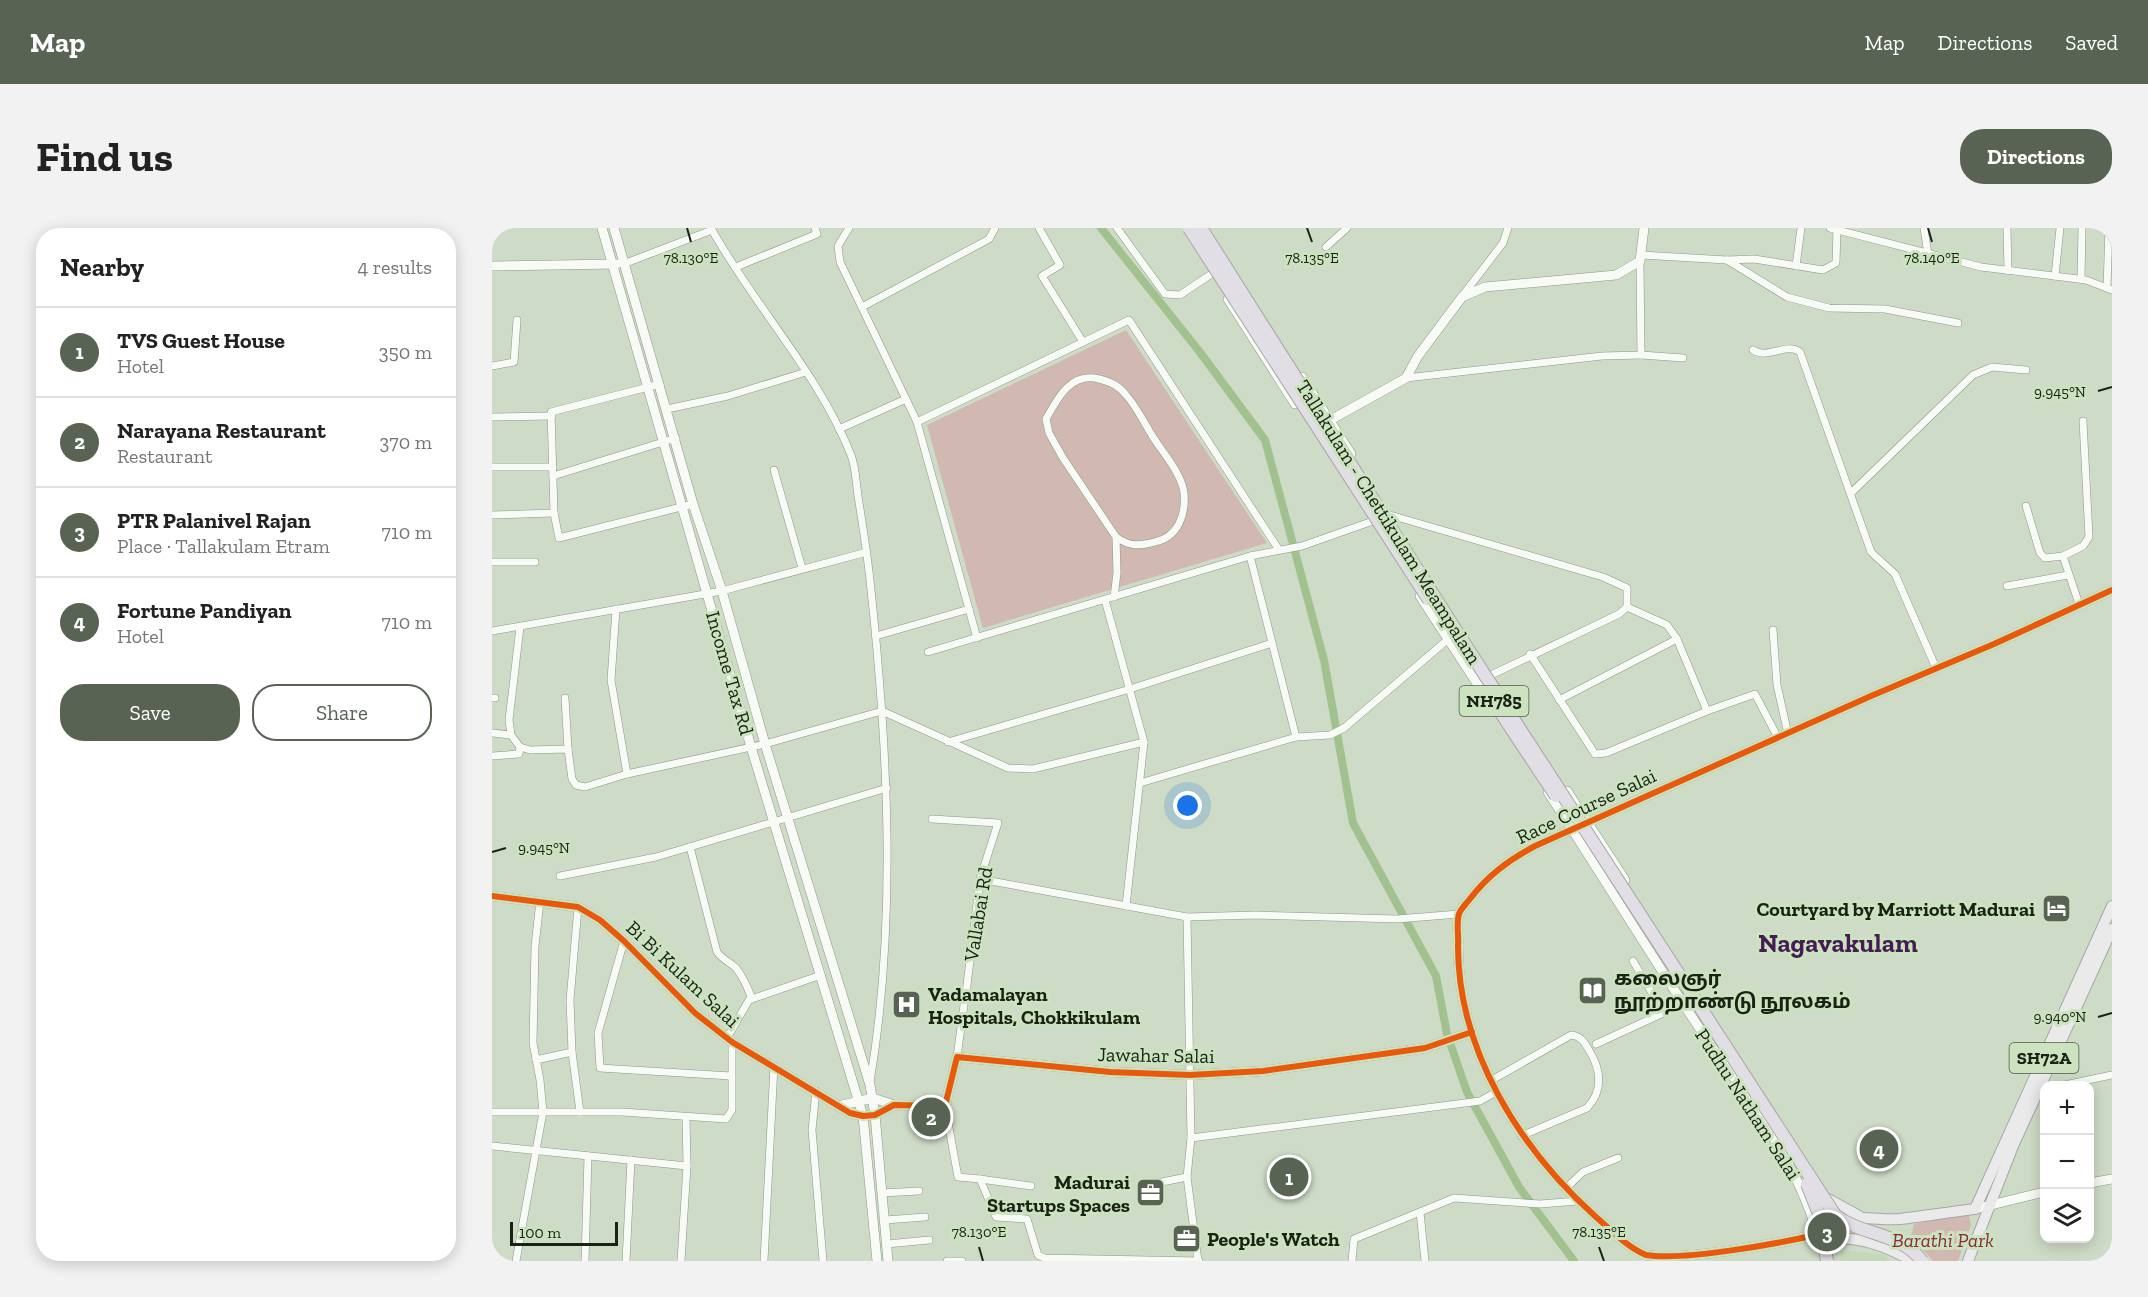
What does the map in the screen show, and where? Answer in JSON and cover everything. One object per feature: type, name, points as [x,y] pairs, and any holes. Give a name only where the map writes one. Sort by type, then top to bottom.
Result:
[{"type":"highway","name":"Tallakulam - Chettikulam Meampalam","points":[[1189,228],[1518,741],[1800,1172],[1819,1214],[1827,1261]]},
{"type":"highway","name":"Tallakulam - Chettikulam Meampalam","points":[[1201,228],[1455,628],[1835,1215],[1849,1226],[1892,1238],[1922,1261]]},
{"type":"main road","name":"Income Tax Rd","points":[[602,228],[751,747],[859,1100],[863,1116],[877,1261]]},
{"type":"main road","name":"Income Tax Rd","points":[[614,228],[626,263],[693,504],[722,591],[765,744],[870,1085],[875,1114],[888,1261]]},
{"type":"main road","name":"Pudhu Natham Salai","points":[[1183,228],[1796,1176],[1821,1236]]},
{"type":"main road","name":"Pudhu Natham Salai","points":[[1207,228],[1491,675],[1810,1166],[1831,1207],[1829,1225]]},
{"type":"main road","points":[[1313,430],[1406,378],[1419,356],[1462,297],[1485,287],[1616,275],[1641,258],[1644,228]]},
{"type":"main road","points":[[492,266],[626,263]]},
{"type":"main road","name":"Race Course Salai","points":[[1459,914],[1478,888],[1505,862],[1571,828],[2112,590]]},
{"type":"main road","name":"Bi Bi Kulam Salai","points":[[492,896],[578,907],[600,920],[695,1013],[730,1040],[838,1106],[863,1116]]},
{"type":"main road","name":"SH72A","points":[[1975,1209],[2112,906]]},
{"type":"main road","points":[[1459,914],[1458,968],[1472,1032],[1496,1092],[1521,1136],[1565,1189],[1626,1244],[1647,1255],[1670,1259],[1704,1257],[1821,1236],[1834,1231],[1829,1225],[1839,1220],[1899,1219],[1975,1209],[2040,1193]]},
{"type":"main road","name":"SH72A","points":[[2045,1081],[2112,928]]},
{"type":"main road","name":"Jawahar Salai","points":[[957,1057],[1110,1072],[1190,1075],[1263,1071],[1425,1047],[1472,1032]]},
{"type":"main road","points":[[838,1106],[873,1098],[894,1105],[945,1106],[957,1057]]},
{"type":"main road","name":"SH72A","points":[[1968,1261],[1988,1206],[2040,1091]]},
{"type":"main road","points":[[863,1116],[875,1114],[894,1105]]},
{"type":"main road","points":[[2094,1182],[2112,1179]]},
{"type":"main road","points":[[1828,1199],[1864,1218]]},
{"type":"main road","points":[[1975,1209],[1982,1222]]},
{"type":"main road","points":[[1820,1261],[1821,1236]]},
{"type":"main road","points":[[1821,1236],[1885,1246],[1913,1261]]},
{"type":"street","points":[[736,267],[817,234],[815,228]]},
{"type":"street","points":[[849,228],[838,246],[840,262],[917,422],[977,638]]},
{"type":"street","points":[[862,307],[989,239],[995,228]]},
{"type":"street","points":[[1039,228],[1059,265],[1042,276],[1083,342]]},
{"type":"street","points":[[1117,228],[1165,294],[1180,295],[1230,262]]},
{"type":"street","points":[[1326,247],[1347,228]]},
{"type":"street","points":[[1462,297],[1503,243],[1508,228]]},
{"type":"street","points":[[1796,266],[1801,228]]},
{"type":"street","points":[[1924,228],[1928,254]]},
{"type":"street","points":[[2007,228],[2008,270]]},
{"type":"street","points":[[2055,276],[2060,228]]},
{"type":"street","points":[[2081,279],[2082,228]]},
{"type":"street","points":[[1641,355],[1641,258],[1754,259],[1823,270],[1836,263],[1833,229],[1981,267],[2081,279],[2110,289],[2109,228]]},
{"type":"street","points":[[626,263],[712,229],[806,372],[839,429],[852,458],[867,552],[876,636],[887,788],[883,958],[878,1036],[870,1085]]},
{"type":"street","points":[[1727,260],[1787,297],[1829,308],[1885,309],[1958,323]]},
{"type":"street","points":[[492,366],[514,362],[517,320]]},
{"type":"street","points":[[917,422],[1129,320],[1279,550]]},
{"type":"street","points":[[1753,350],[1762,355],[1794,348],[1800,352],[1871,552],[1895,574],[1936,668]]},
{"type":"street","points":[[1406,378],[1602,356],[1641,355],[1683,358]]},
{"type":"street","points":[[1851,493],[1973,375],[1992,367],[2026,370]]},
{"type":"street","points":[[667,409],[728,396],[806,372]]},
{"type":"street","points":[[1114,597],[1117,573],[1116,537],[1062,458],[1049,433],[1046,418],[1060,394],[1073,382],[1090,377],[1114,383],[1126,395],[1174,470],[1184,490],[1184,512],[1176,531],[1159,541],[1140,545],[1127,545],[1116,537]]},
{"type":"street","points":[[660,384],[551,412],[554,513],[559,538],[693,504]]},
{"type":"street","points":[[839,429],[906,399]]},
{"type":"street","points":[[492,417],[552,416]]},
{"type":"street","points":[[2026,506],[2040,553],[2045,558],[2062,556],[2084,546],[2089,537],[2083,421]]},
{"type":"street","points":[[553,476],[676,438]]},
{"type":"street","points":[[492,467],[553,467]]},
{"type":"street","points":[[774,470],[802,568]]},
{"type":"street","points":[[492,515],[554,513]]},
{"type":"street","points":[[928,652],[1250,556],[1302,546],[1390,515],[1624,585],[1629,593],[1627,607],[1618,614],[1530,654],[1491,675]]},
{"type":"street","points":[[492,631],[722,591],[867,552]]},
{"type":"street","points":[[1250,556],[1296,737]]},
{"type":"street","points":[[2062,556],[2079,604]]},
{"type":"street","points":[[492,562],[535,562]]},
{"type":"street","points":[[2007,586],[2068,575]]},
{"type":"street","points":[[1105,600],[1144,742],[1126,906]]},
{"type":"street","points":[[1627,607],[1662,622],[1677,639],[1707,711]]},
{"type":"street","points":[[616,609],[611,680],[627,774]]},
{"type":"street","points":[[876,636],[969,609]]},
{"type":"street","points":[[520,627],[509,720],[511,735],[520,747],[530,750],[568,749]]},
{"type":"street","points":[[1140,783],[1296,737],[1331,735],[1344,728],[1461,628]]},
{"type":"street","points":[[1773,630],[1777,685],[1788,734]]},
{"type":"street","points":[[1559,700],[1677,639]]},
{"type":"street","points":[[948,742],[1130,689],[1272,643]]},
{"type":"street","points":[[1530,654],[1591,751],[1600,754],[1755,694],[1778,738]]},
{"type":"street","points":[[565,698],[572,779],[580,787],[627,774],[765,744],[882,711],[1008,768],[1022,770],[1144,742]]},
{"type":"street","points":[[492,733],[511,735]]},
{"type":"street","points":[[492,756],[519,754],[520,747]]},
{"type":"street","points":[[560,876],[690,847],[887,788]]},
{"type":"street","name":"Vallabai Rd","points":[[932,819],[998,823],[980,879],[957,1057]]},
{"type":"street","points":[[690,847],[717,952],[723,961],[735,967],[747,985],[752,999]]},
{"type":"street","points":[[980,879],[1187,917],[1255,915],[1408,919],[1459,914]]},
{"type":"street","points":[[516,1261],[543,1112],[532,1043],[535,946],[540,901]]},
{"type":"street","points":[[578,907],[570,992],[572,1052],[580,1112]]},
{"type":"street","points":[[980,1179],[996,1217],[1026,1219],[1038,1255],[1044,1258],[1198,1261],[1187,1177],[1191,1138],[1187,917]]},
{"type":"street","points":[[624,941],[598,1033],[600,1068],[731,1076]]},
{"type":"street","points":[[1633,961],[1664,1013]]},
{"type":"street","points":[[492,1112],[622,1112],[726,1119],[732,1110],[730,1040],[752,999],[821,975]]},
{"type":"street","points":[[1596,1044],[1683,1004]]},
{"type":"street","points":[[1492,1080],[1571,1035],[1582,1039],[1595,1060],[1599,1072],[1599,1089],[1595,1099],[1587,1108],[1521,1136]]},
{"type":"street","points":[[536,1060],[572,1052]]},
{"type":"street","points":[[764,1261],[774,1065]]},
{"type":"street","points":[[2086,1081],[2112,1076]]},
{"type":"street","points":[[816,1091],[812,1130],[823,1261]]},
{"type":"street","points":[[1191,1138],[1480,1101],[1496,1092]]},
{"type":"street","points":[[945,1106],[958,1177],[1030,1186]]},
{"type":"street","points":[[681,1261],[687,1166],[686,1117]]},
{"type":"street","points":[[492,1146],[687,1166]]},
{"type":"street","points":[[585,1261],[588,1156]]},
{"type":"street","points":[[1565,1189],[1583,1172],[1618,1158]]},
{"type":"street","points":[[626,1261],[631,1160]]},
{"type":"street","points":[[1152,1184],[1187,1177]]},
{"type":"street","points":[[882,1193],[920,1191]]},
{"type":"street","points":[[1352,1261],[1354,1239],[1454,1198],[1540,1204],[1578,1201]]},
{"type":"street","points":[[1420,1212],[1425,1261]]},
{"type":"street","points":[[885,1220],[925,1217]]},
{"type":"street","points":[[887,1244],[929,1240]]},
{"type":"street","points":[[947,1261],[962,1261]]},
{"type":"shaded area","points":[[1841,1252],[1887,1255],[1887,1261],[1840,1261]]},
{"type":"green space","points":[[1126,330],[1267,543],[983,628],[927,425]]},
{"type":"green space","name":"Barathi Park","points":[[1961,1215],[1969,1216],[1971,1225],[1958,1261],[1933,1261],[1911,1236],[1914,1224]]},
{"type":"waterway","points":[[1101,228],[1199,351],[1265,440],[1324,660],[1353,823],[1436,976],[1447,1034],[1467,1092],[1519,1187],[1574,1261]]},
{"type":"cycle path","points":[[1816,1235],[1706,1254],[1646,1255],[1626,1243],[1596,1217],[1542,1161],[1498,1095],[1482,1060],[1469,1023],[1461,985],[1458,946],[1460,912],[1491,876],[1535,846],[2112,590]]},
{"type":"cycle path","points":[[492,896],[578,907],[600,920],[695,1013],[732,1042],[850,1113],[863,1116],[875,1115],[894,1105],[945,1106],[957,1057],[1110,1072],[1190,1075],[1263,1071],[1425,1048],[1472,1032]]},
{"type":"place","name":"Courtyard by Marriott Madurai","points":[[2056,909]]},
{"type":"place","name":"கலைஞர் நூற்றாண்டு நூலகம்","points":[[1593,990]]},
{"type":"place","name":"Vadamalayan Hospitals, Chokkikulam","points":[[907,1005]]},
{"type":"place","name":"Narayana Restaurant","points":[[931,1117]]},
{"type":"place","name":"Fortune Pandiyan","points":[[1879,1149]]},
{"type":"place","name":"TVS Guest House","points":[[1289,1177]]},
{"type":"place","name":"Madurai Startups Spaces","points":[[1151,1193]]},
{"type":"place","name":"PTR Palanivel Rajan","points":[[1827,1232]]},
{"type":"place","name":"People's Watch","points":[[1186,1239]]},
{"type":"district","name":"Nagavakulam","points":[[1838,943]]}]
